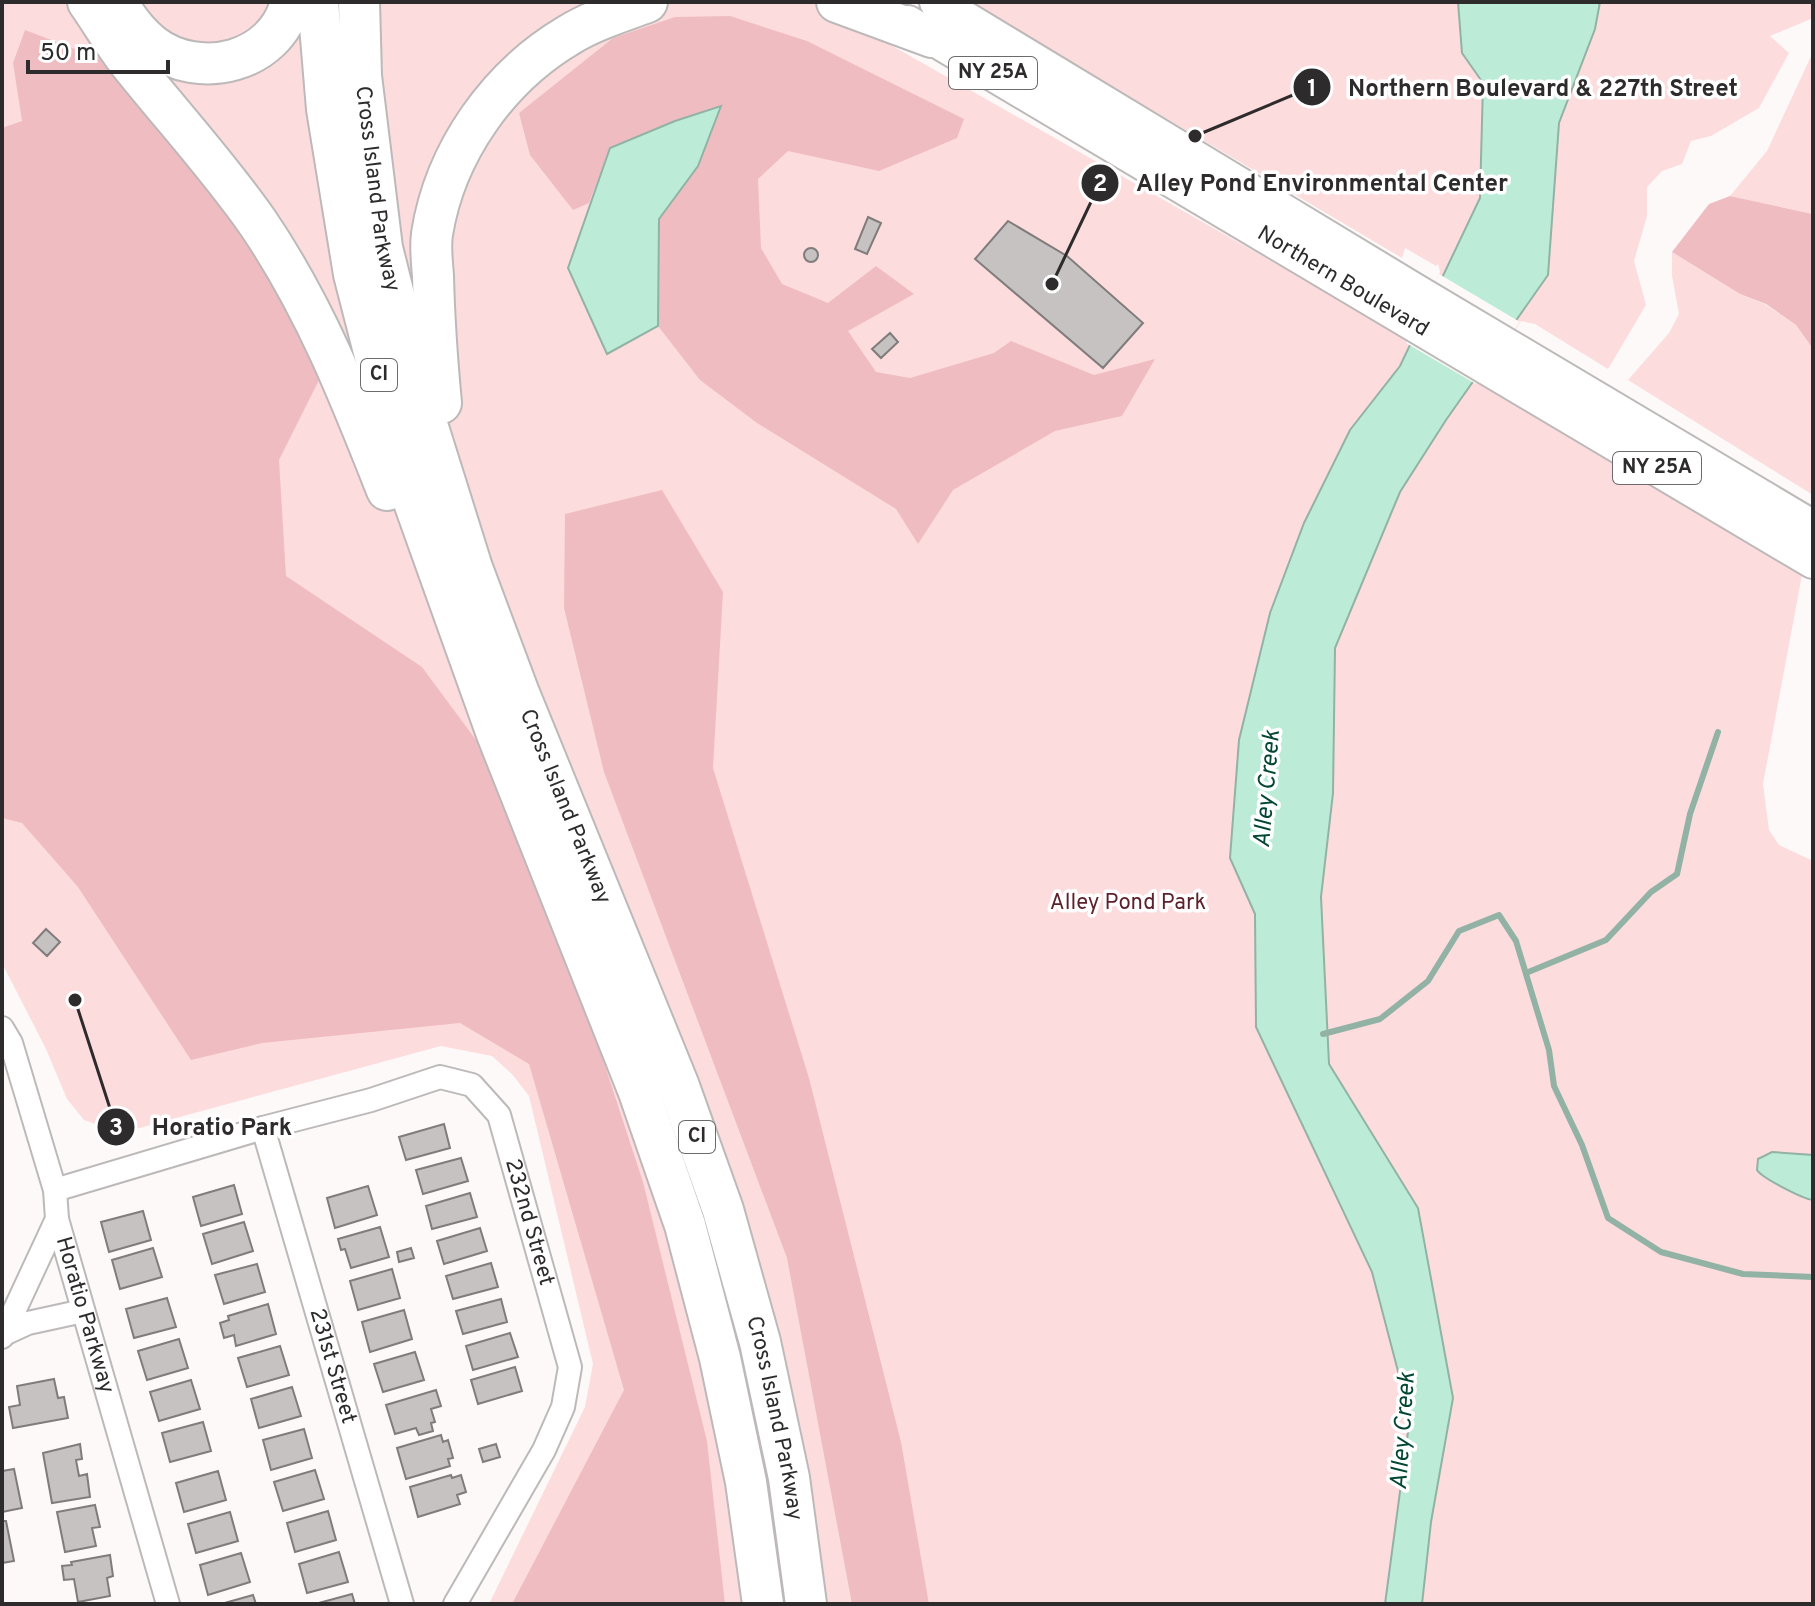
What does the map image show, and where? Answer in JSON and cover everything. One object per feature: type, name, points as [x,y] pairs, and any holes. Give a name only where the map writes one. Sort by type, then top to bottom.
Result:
[{"type":"highway","points":[[88,2],[127,59],[257,222],[309,306],[357,414],[422,581],[497,734]]},
{"type":"highway","points":[[117,2],[128,21],[153,46],[187,61],[220,63],[251,55],[272,39],[288,14],[291,2]]},
{"type":"highway","name":"Cross Island Parkway","points":[[318,2],[327,109],[354,274],[409,488],[497,734],[639,1092],[685,1225],[720,1358],[746,1482],[763,1604]]},
{"type":"highway","name":"Cross Island Parkway","points":[[359,2],[361,76],[382,248],[425,418],[472,568],[518,691],[678,1084],[723,1210],[760,1342],[789,1478],[806,1604]]},
{"type":"highway","points":[[472,568],[442,410],[434,322],[432,235],[450,171],[476,121],[530,64],[568,35],[647,2]]},
{"type":"highway","points":[[837,2],[935,20]]},
{"type":"main road","name":"Northern Boulevard","points":[[874,2],[935,20],[1508,363],[1813,561]]},
{"type":"main road","name":"Northern Boulevard","points":[[1508,363],[1813,528]]},
{"type":"street","name":"Horatio Parkway","points":[[2,1028],[11,1043],[55,1190],[57,1219],[168,1604]]},
{"type":"street","name":"232nd Street","points":[[263,1128],[371,1100],[440,1077],[472,1085],[499,1115],[570,1367],[563,1407],[544,1450],[455,1604]]},
{"type":"street","points":[[55,1190],[263,1128]]},
{"type":"street","name":"231st Street","points":[[263,1128],[402,1604]]},
{"type":"street","points":[[3,1336],[57,1219]]},
{"type":"street","points":[[3,1336],[28,1323],[83,1311]]},
{"type":"green space","name":"Alley Pond Park","points":[[2,2],[815,2],[1407,338],[1440,272],[1438,264],[1436,266],[1405,248],[1402,258],[973,2],[1458,2],[1462,53],[1483,83],[1480,198],[1412,341],[1548,275],[1559,123],[1595,29],[1600,2],[1813,2],[1813,18],[1770,36],[1789,53],[1759,108],[1711,136],[1691,141],[1682,164],[1662,171],[1647,187],[1647,216],[1634,261],[1646,305],[1608,369],[1535,324],[1521,321],[1485,382],[1804,564],[1763,784],[1769,830],[1779,845],[1813,861],[1813,1604],[489,1604],[585,1407],[593,1364],[529,1096],[512,1074],[492,1056],[441,1046],[121,1133],[84,1120],[67,1099],[46,1049],[2,963]]},
{"type":"green space","points":[[1813,52],[1813,214],[1730,196],[1767,151]]},
{"type":"green space","points":[[1672,252],[1796,325],[1813,349],[1813,495],[1628,380],[1669,333],[1679,314],[1672,276]]},
{"type":"shaded area","points":[[730,16],[807,41],[964,119],[957,138],[879,171],[788,151],[758,179],[761,248],[782,284],[828,303],[876,266],[914,294],[848,331],[876,372],[910,378],[994,353],[1011,341],[1094,375],[1155,359],[1122,416],[1055,431],[953,490],[918,544],[896,509],[757,423],[700,380],[658,326],[659,219],[698,166],[610,148],[589,203],[573,210],[530,155],[519,113],[613,38],[675,17]]},
{"type":"shaded area","points":[[25,30],[109,62],[246,233],[322,374],[279,460],[286,576],[422,667],[496,767],[546,885],[643,1182],[707,1441],[725,1604],[512,1604],[624,1390],[529,1064],[460,1023],[262,1043],[191,1060],[78,887],[22,823],[2,818],[2,128],[22,121],[13,63]]},
{"type":"shaded area","points":[[1730,196],[1813,214],[1813,349],[1796,325],[1766,304],[1740,294],[1672,252],[1709,204]]},
{"type":"shaded area","points":[[662,490],[723,592],[713,768],[809,1078],[901,1442],[929,1604],[852,1604],[787,1258],[604,772],[564,608],[565,514]]},
{"type":"water","name":"Alley Creek","points":[[1458,2],[1600,2],[1595,29],[1559,123],[1548,275],[1446,420],[1400,492],[1335,648],[1333,793],[1321,897],[1329,1064],[1418,1208],[1453,1398],[1431,1522],[1422,1604],[1385,1604],[1410,1417],[1372,1272],[1256,1027],[1255,914],[1230,858],[1239,740],[1270,613],[1304,523],[1350,430],[1400,366],[1480,198],[1483,83],[1462,53]]},
{"type":"water","points":[[721,106],[698,166],[659,219],[658,326],[607,354],[568,268],[610,148]]},
{"type":"water","points":[[1772,1152],[1813,1155],[1813,1200],[1783,1188],[1757,1170],[1758,1159]]},
{"type":"pier","points":[[1439,274],[1520,322],[1476,384],[1406,343]]},
{"type":"building","points":[[868,217],[881,223],[867,254],[855,249]]},
{"type":"building","points":[[1008,221],[1067,256],[1143,323],[1103,368],[975,259]]},
{"type":"building","points":[[811,248],[818,255],[811,262],[804,255]]},
{"type":"building","points":[[890,333],[898,342],[881,358],[872,349]]},
{"type":"building","points":[[46,929],[60,942],[47,956],[33,943]]},
{"type":"building","points":[[444,1124],[450,1148],[406,1160],[399,1137]]},
{"type":"building","points":[[461,1158],[468,1181],[423,1194],[416,1170]]},
{"type":"building","points":[[234,1185],[242,1214],[201,1226],[193,1197]]},
{"type":"building","points":[[368,1186],[377,1215],[335,1228],[327,1198]]},
{"type":"building","points":[[470,1193],[477,1217],[432,1229],[426,1206]]},
{"type":"building","points":[[143,1211],[151,1240],[109,1252],[101,1222]]},
{"type":"building","points":[[244,1222],[253,1251],[212,1264],[203,1234]]},
{"type":"building","points":[[380,1227],[389,1257],[351,1268],[338,1239]]},
{"type":"building","points":[[480,1228],[487,1251],[444,1264],[437,1241]]},
{"type":"building","points":[[153,1248],[162,1277],[120,1289],[112,1260]]},
{"type":"building","points":[[411,1248],[414,1258],[399,1262],[397,1252]]},
{"type":"building","points":[[491,1263],[498,1287],[453,1299],[446,1276]]},
{"type":"building","points":[[257,1264],[265,1292],[224,1304],[215,1275]]},
{"type":"building","points":[[392,1269],[400,1298],[358,1310],[350,1281]]},
{"type":"building","points":[[167,1298],[176,1327],[134,1338],[126,1309]]},
{"type":"building","points":[[501,1299],[507,1322],[463,1334],[456,1311]]},
{"type":"building","points":[[268,1304],[276,1334],[236,1346],[234,1335],[224,1338],[220,1323],[229,1320],[228,1316]]},
{"type":"building","points":[[404,1310],[412,1339],[370,1352],[362,1322]]},
{"type":"building","points":[[510,1333],[518,1357],[473,1370],[466,1346]]},
{"type":"building","points":[[179,1339],[188,1368],[147,1380],[138,1351]]},
{"type":"building","points":[[280,1346],[289,1375],[247,1387],[238,1358]]},
{"type":"building","points":[[415,1352],[424,1380],[383,1392],[374,1364]]},
{"type":"building","points":[[515,1367],[522,1391],[478,1404],[471,1380]]},
{"type":"building","points":[[54,1379],[58,1398],[64,1397],[68,1418],[13,1428],[9,1407],[20,1405],[17,1386]]},
{"type":"building","points":[[191,1380],[200,1409],[159,1421],[150,1392]]},
{"type":"building","points":[[292,1387],[301,1416],[259,1428],[251,1399]]},
{"type":"building","points":[[436,1390],[441,1406],[431,1409],[435,1422],[431,1423],[433,1431],[419,1435],[416,1428],[395,1434],[386,1405]]},
{"type":"building","points":[[203,1422],[211,1451],[170,1462],[162,1433]]},
{"type":"building","points":[[304,1429],[312,1458],[271,1470],[263,1440]]},
{"type":"building","points":[[441,1435],[443,1442],[448,1440],[453,1458],[448,1459],[450,1466],[406,1479],[397,1448]]},
{"type":"building","points":[[80,1444],[82,1459],[76,1460],[79,1476],[87,1474],[90,1497],[52,1503],[43,1453]]},
{"type":"building","points":[[496,1444],[500,1457],[483,1462],[479,1449]]},
{"type":"building","points":[[14,1469],[22,1508],[2,1512],[2,1471]]},
{"type":"building","points":[[315,1470],[324,1499],[283,1511],[274,1482]]},
{"type":"building","points":[[218,1471],[226,1500],[184,1512],[176,1483]]},
{"type":"building","points":[[451,1475],[452,1478],[461,1475],[466,1492],[457,1495],[460,1504],[418,1517],[410,1487]]},
{"type":"building","points":[[95,1505],[100,1527],[92,1528],[96,1546],[65,1552],[57,1512]]},
{"type":"building","points":[[328,1511],[336,1540],[295,1552],[287,1523]]},
{"type":"building","points":[[230,1512],[238,1541],[196,1553],[188,1524]]},
{"type":"building","points":[[2,1521],[6,1521],[14,1561],[2,1563]]},
{"type":"building","points":[[339,1552],[348,1582],[307,1593],[299,1564]]},
{"type":"building","points":[[241,1553],[250,1582],[208,1595],[200,1565]]},
{"type":"building","points":[[110,1555],[113,1576],[107,1578],[110,1596],[78,1602],[74,1579],[64,1580],[62,1566]]},
{"type":"building","points":[[352,1594],[355,1604],[315,1604]]},
{"type":"building","points":[[253,1595],[256,1604],[221,1604]]},
{"type":"waterway","points":[[1526,973],[1606,940],[1651,892],[1677,874],[1690,814],[1718,732]]},
{"type":"waterway","points":[[1323,1034],[1380,1019],[1428,981],[1459,931],[1499,915],[1516,941],[1549,1050],[1554,1086],[1582,1145],[1608,1218],[1661,1252],[1743,1274],[1813,1277]]},
{"type":"place","name":"Northern Boulevard & 227th Street","points":[[1195,136]]},
{"type":"place","name":"Alley Pond Environmental Center","points":[[1052,284]]},
{"type":"place","name":"Horatio Park","points":[[75,1000]]}]
